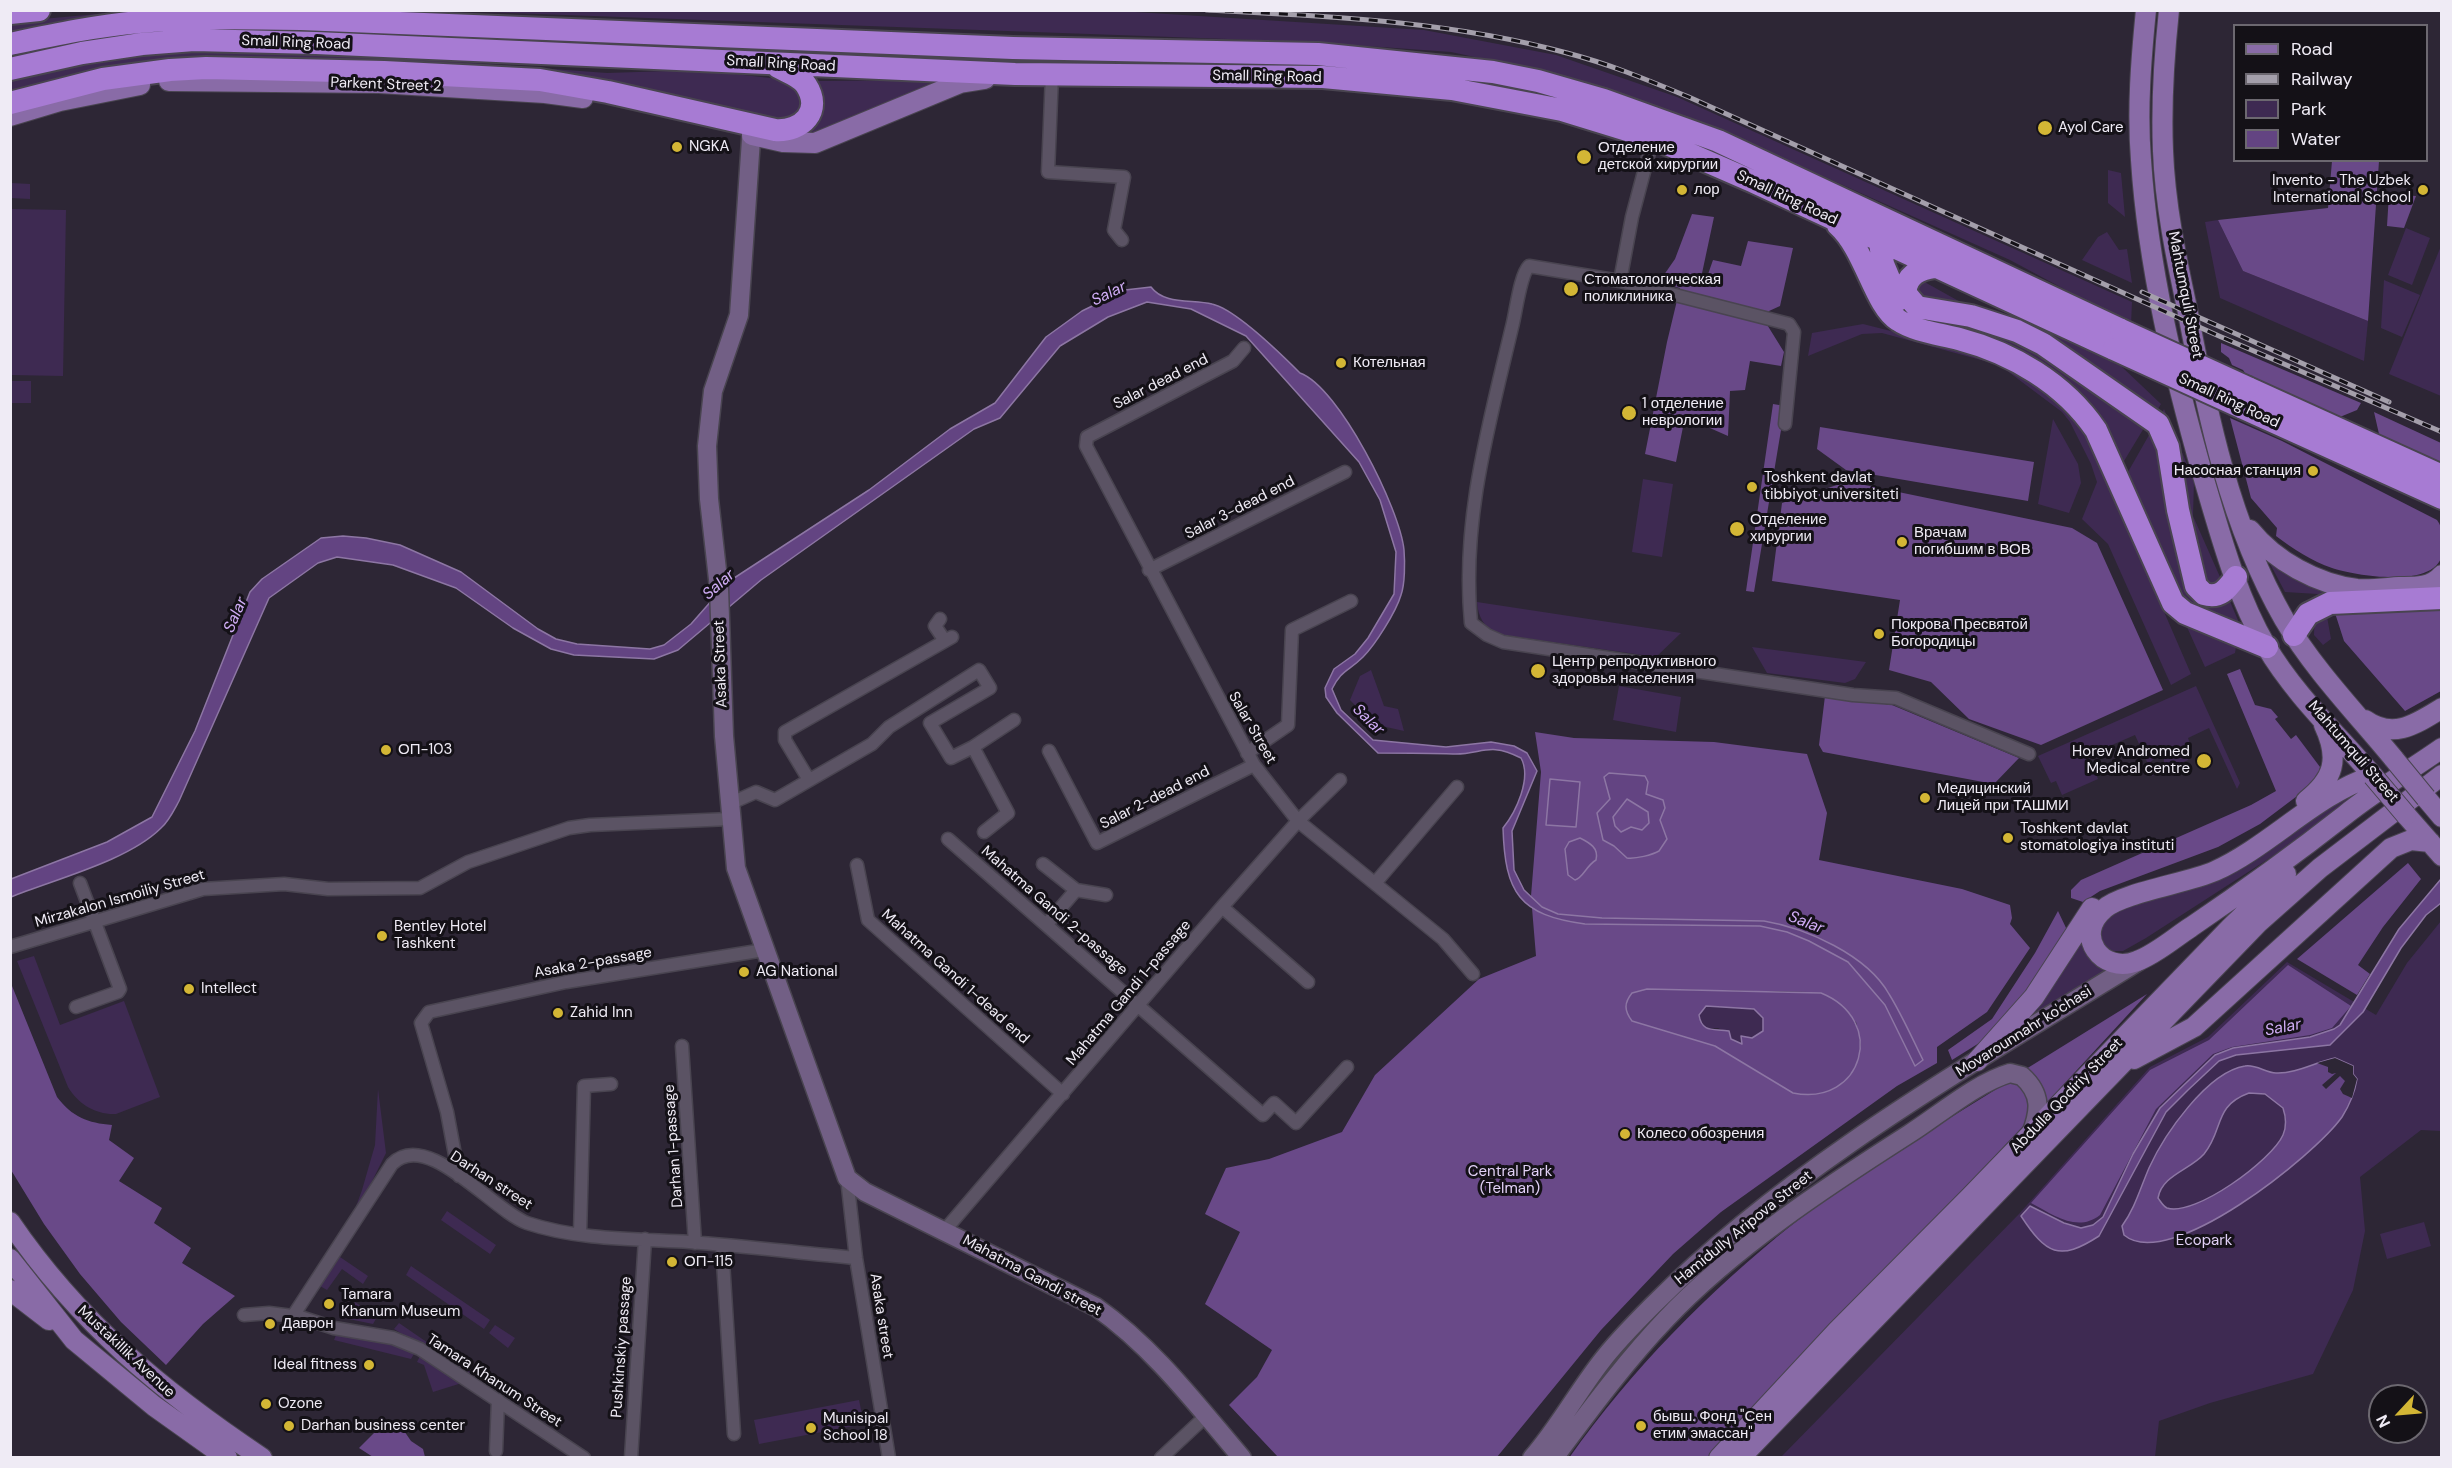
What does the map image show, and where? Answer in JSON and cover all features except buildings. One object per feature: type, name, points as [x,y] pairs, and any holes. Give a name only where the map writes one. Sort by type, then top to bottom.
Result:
[{"type":"highway","points":[[10,13],[39,10]]},
{"type":"highway","points":[[347,10],[450,24]]},
{"type":"highway","name":"Small Ring Road","points":[[10,44],[90,28],[206,18],[450,24],[1012,48],[1318,54],[1493,72],[1523,78],[1655,128],[1833,219],[1934,267],[2117,339]]},
{"type":"highway","name":"Small Ring Road","points":[[10,69],[92,52],[194,40],[339,44],[1015,74],[1323,77],[1407,84],[1527,101],[1718,141],[2117,339],[2245,398],[2442,498]]},
{"type":"highway","points":[[10,104],[72,86],[170,70],[206,68],[384,72],[540,80],[608,92],[751,130],[794,129],[802,125],[811,113],[811,96],[805,84],[773,64]]},
{"type":"highway","points":[[1833,219],[1852,240],[1884,304],[1896,319],[2004,354],[2046,380],[2080,409],[2096,430],[2173,603],[2185,613],[2267,647]]},
{"type":"highway","points":[[1880,242],[1883,264],[1897,299],[1905,306],[1971,316],[2017,331],[2043,344],[2154,420],[2167,442],[2178,510],[2196,586],[2204,594],[2217,595],[2226,590],[2236,577]]},
{"type":"highway","points":[[1921,309],[1910,301],[1906,285],[1913,274],[1934,267]]},
{"type":"highway","name":"Small Ring Road","points":[[2245,398],[2442,476]]},
{"type":"highway","points":[[2294,635],[2308,614],[2330,603],[2442,598]]},
{"type":"main road","name":"Mahtumquli Street","points":[[2146,10],[2139,130],[2143,189],[2151,246],[2193,441],[2236,577],[2267,647],[2318,712],[2436,849]]},
{"type":"main road","name":"Mahtumquli Street","points":[[2169,10],[2162,126],[2169,209],[2196,358],[2236,509],[2276,604],[2294,635],[2442,817]]},
{"type":"main road","name":"Parkent Street 2","points":[[10,116],[88,94],[173,81],[355,83],[545,93],[608,101],[751,130],[783,142],[815,143],[960,83],[1015,74]]},
{"type":"main road","points":[[2236,509],[2259,541],[2271,553],[2299,569],[2336,584],[2364,589],[2417,587],[2430,584],[2442,575]]},
{"type":"main road","points":[[2357,714],[2375,726],[2395,730],[2406,729],[2442,708]]},
{"type":"main road","points":[[1977,1061],[2034,997],[2095,904],[2113,892],[2197,866],[2225,854],[2302,804],[2322,787],[2331,773],[2333,760],[2332,746],[2318,712]]},
{"type":"main road","points":[[2373,776],[2343,787],[2270,839],[2224,867],[2105,907],[2096,916],[2091,929],[2094,950],[2102,959],[2113,964],[2139,961],[2239,895],[2355,807],[2438,751]]},
{"type":"main road","name":"Abdulla Qodiriy Street","points":[[2015,1162],[2031,1134],[2269,889],[2438,751]]},
{"type":"main road","name":"Abdulla Qodiriy Street","points":[[1740,1458],[2015,1162],[2108,1078],[2278,904],[2320,868],[2442,775]]},
{"type":"main road","points":[[2108,1078],[2137,1058],[2194,1027],[2391,848],[2411,840],[2436,849]]},
{"type":"main road","name":"Abdulla Qodiriy Street","points":[[1719,1458],[1837,1331],[1976,1203]]},
{"type":"main road","name":"Mustakillik Avenue","points":[[11,1224],[67,1297],[120,1350],[190,1409],[262,1458]]},
{"type":"main road","name":"Mustakillik Avenue","points":[[10,1259],[74,1341],[154,1406],[227,1458]]},
{"type":"main road","points":[[10,1290],[74,1341]]},
{"type":"street","points":[[1052,74],[1048,172],[1124,177],[1114,230],[1122,240]]},
{"type":"street","points":[[1620,282],[1632,217],[1655,128]]},
{"type":"street","name":"Asaka Street","points":[[751,130],[739,315],[713,391],[709,420],[709,499],[719,588],[730,812],[736,868],[847,1179]]},
{"type":"street","points":[[1785,424],[1794,332],[1789,324],[1620,282],[1532,264],[1526,269],[1490,413],[1473,517],[1467,585],[1470,623],[1487,635],[1503,642],[1853,695],[1896,698],[2029,754]]},
{"type":"street","name":"Salar dead end","points":[[1087,437],[1233,361],[1244,348]]},
{"type":"street","name":"Salar Street","points":[[1087,437],[1086,446],[1149,570],[1254,765],[1298,821],[1376,882],[1443,939],[1473,974]]},
{"type":"street","name":"Salar 3-dead end","points":[[1149,570],[1345,472]]},
{"type":"street","points":[[1247,753],[1288,725],[1293,661],[1292,630],[1351,601]]},
{"type":"street","points":[[809,780],[785,740],[785,732],[948,639],[935,626],[940,619]]},
{"type":"street","points":[[730,812],[756,792],[775,800],[872,744],[889,727],[978,670],[990,686],[930,723]]},
{"type":"street","points":[[920,708],[951,758],[973,747],[1014,720]]},
{"type":"street","points":[[973,747],[1008,813],[984,832]]},
{"type":"street","name":"Salar 2-dead end","points":[[1049,751],[1097,843],[1254,765]]},
{"type":"street","name":"Mahatma Gandi 1-passage","points":[[945,1230],[1222,907],[1298,821],[1340,780]]},
{"type":"street","points":[[1376,882],[1457,787]]},
{"type":"street","name":"Mirzakalon Ismoiliy Street","points":[[10,946],[215,888],[284,884],[328,890],[420,888],[468,862],[569,828],[730,812]]},
{"type":"street","name":"Mahatma Gandi 2-passage","points":[[948,839],[1263,1115],[1274,1103],[1296,1123],[1347,1067]]},
{"type":"street","points":[[1043,864],[1076,890],[1106,895]]},
{"type":"street","name":"Mahatma Gandi 1-dead end","points":[[857,865],[868,920],[1063,1094]]},
{"type":"street","points":[[76,1007],[119,990],[80,884]]},
{"type":"street","points":[[1046,925],[1076,890]]},
{"type":"street","points":[[1222,907],[1308,982]]},
{"type":"street","name":"Asaka 2-passage","points":[[459,1176],[447,1112],[421,1023],[429,1012],[566,982],[764,950]]},
{"type":"street","name":"Movarounnahr ko'chasi","points":[[1909,1104],[2139,961]]},
{"type":"street","name":"Darhan 1-passage","points":[[682,1046],[695,1243]]},
{"type":"street","name":"Movarounnahr ko'chasi","points":[[1921,1126],[2000,1076],[2018,1073],[2033,1088],[2039,1110],[2031,1134]]},
{"type":"street","points":[[580,1234],[585,1084],[611,1084]]},
{"type":"street","name":"Hamidully Aripova Street","points":[[1532,1458],[1602,1360],[1652,1306],[1706,1255],[1824,1162],[1909,1104]]},
{"type":"street","name":"Hamidully Aripova Street","points":[[1554,1458],[1620,1369],[1667,1317],[1721,1267],[1838,1179],[1921,1126]]},
{"type":"street","name":"Darhan street","points":[[293,1316],[392,1164],[404,1155],[419,1154],[459,1176],[524,1222],[580,1234],[856,1258]]},
{"type":"street","name":"Mahatma Gandi street","points":[[847,1179],[865,1192],[1096,1307],[1126,1328],[1155,1355],[1242,1458]]},
{"type":"street","name":"Asaka street","points":[[847,1179],[856,1258],[889,1458]]},
{"type":"street","name":"Pushkinskiy passage","points":[[631,1458],[645,1239]]},
{"type":"street","points":[[722,1246],[734,1434]]},
{"type":"street","name":"Tamara Khanum Street","points":[[244,1315],[269,1313],[293,1316],[334,1328],[393,1338],[420,1350],[584,1458]]},
{"type":"street","points":[[496,1451],[498,1400]]},
{"type":"street","points":[[1161,1458],[1206,1416]]},
{"type":"green space","points":[[1103,10],[1424,30],[1556,55],[1677,97],[2132,302],[2131,325],[2010,260],[1709,125],[1620,93],[1545,72],[1451,52],[1310,42],[455,11]]},
{"type":"green space","points":[[129,11],[204,11],[11,35],[10,22]]},
{"type":"green space","points":[[172,51],[363,55],[607,73],[699,70],[788,80],[808,100],[790,124],[364,61],[11,94],[11,80],[117,55]]},
{"type":"green space","points":[[943,80],[817,132],[798,136],[816,81]]},
{"type":"green space","points":[[2332,162],[2379,162],[2368,321],[2243,271],[2218,220],[2328,208]]},
{"type":"green space","points":[[2108,170],[2121,173],[2125,217],[2108,203]]},
{"type":"green space","points":[[11,183],[30,184],[30,199],[11,198]]},
{"type":"green space","points":[[2389,194],[2416,196],[2404,228],[2387,226]]},
{"type":"green space","points":[[11,209],[66,210],[63,376],[11,375]]},
{"type":"green space","points":[[1692,214],[1714,217],[1701,278],[1706,280],[1713,260],[1741,266],[1748,241],[1793,248],[1780,306],[1769,311],[1766,323],[1784,352],[1781,366],[1750,361],[1745,390],[1730,391],[1728,436],[1685,417],[1676,462],[1645,454],[1680,288],[1659,282],[1675,259]]},
{"type":"green space","points":[[2218,220],[2243,271],[2368,321],[2364,361],[2220,298],[2205,222]]},
{"type":"green space","points":[[2406,228],[2430,238],[2412,285],[2388,275]]},
{"type":"green space","points":[[2107,232],[2119,250],[2127,249],[2132,283],[2082,260],[2098,237]]},
{"type":"green space","points":[[2441,246],[2441,396],[2389,374]]},
{"type":"green space","points":[[1921,280],[1964,304],[2022,320],[2121,366],[2161,404],[2156,412],[2048,340],[1917,297],[1912,288]]},
{"type":"green space","points":[[2384,280],[2420,295],[2402,337],[2381,328]]},
{"type":"green space","points":[[1901,312],[1968,321],[2025,340],[2147,423],[2121,466],[2089,409],[1901,317]]},
{"type":"green space","points":[[1863,324],[1994,357],[2056,398],[2075,417],[2097,457],[2191,674],[2171,685],[2108,544],[2082,519],[2097,482],[2091,464],[2070,422],[2062,412],[2006,370],[1992,363],[1882,333],[1862,334],[1808,356],[1812,333]]},
{"type":"green space","points":[[2221,343],[2361,403],[2357,410],[2335,419],[2247,376],[2243,370],[2232,365],[2229,358],[2221,352]]},
{"type":"green space","points":[[11,381],[31,381],[31,403],[11,403]]},
{"type":"green space","points":[[1773,404],[1785,406],[1754,592],[1746,591]]},
{"type":"green space","points":[[2164,409],[2194,481],[2193,516],[2220,577],[2220,581],[2206,590],[2160,417]]},
{"type":"green space","points":[[2374,412],[2441,443],[2441,463],[2379,434]]},
{"type":"green space","points":[[2230,418],[2282,441],[2437,520],[2441,527],[2442,539],[2442,551],[2438,563],[2428,571],[2413,576],[2359,574],[2332,568],[2289,546],[2276,536],[2277,528],[2251,498]]},
{"type":"green space","points":[[2053,419],[2078,464],[2081,483],[2069,513],[2038,504]]},
{"type":"green space","points":[[1820,427],[2034,462],[2028,501],[1846,470],[1817,449]]},
{"type":"green space","points":[[2153,428],[2190,588],[2229,599],[2242,630],[2186,607],[2124,479]]},
{"type":"green space","points":[[1643,479],[1673,484],[1662,557],[1632,552]]},
{"type":"green space","points":[[1855,483],[2072,528],[2097,543],[2163,690],[2041,745],[1969,719],[1931,682],[1889,670],[1900,600],[1772,581],[1782,503],[1840,484]]},
{"type":"green space","points":[[2267,558],[2350,596],[2285,592]]},
{"type":"green space","points":[[1477,602],[1681,633],[1656,657],[1497,634],[1482,621]]},
{"type":"green space","points":[[2441,605],[2441,691],[2405,711],[2344,641],[2335,613]]},
{"type":"green space","points":[[2326,611],[2331,639],[2323,645],[2314,635],[2314,631],[2315,624]]},
{"type":"green space","points":[[2182,616],[2231,633],[2236,647],[2235,653],[2205,667]]},
{"type":"green space","points":[[1752,647],[1866,662],[1855,679],[1845,683],[1767,673]]},
{"type":"green space","points":[[2240,669],[2255,705],[2271,709],[2278,717],[2275,719],[2291,739],[2296,735],[2320,767],[2317,781],[2260,824],[2218,847],[2100,891],[2083,902],[2071,898],[2071,890],[2081,880],[2251,805],[2276,791],[2227,674]]},
{"type":"green space","points":[[1371,670],[1384,706],[1398,709],[1404,731],[1373,724],[1350,700],[1360,676]]},
{"type":"green space","points":[[1619,686],[1681,697],[1676,732],[1613,720]]},
{"type":"green space","points":[[2196,686],[2240,783],[2237,789],[2209,728],[2188,738],[2192,749],[2188,760],[2152,776],[2149,769],[2164,764],[2164,758],[2159,755],[2148,764],[2135,735],[2089,755],[2098,779],[2062,795],[2056,781],[2051,783],[2038,756]]},
{"type":"green space","points":[[1825,696],[1892,705],[2019,758],[1994,784],[1823,752],[1819,745]]},
{"type":"green space","name":"Central Park (Telman)","points":[[1535,732],[1574,738],[1714,742],[1807,754],[1827,813],[1819,860],[1962,889],[2010,905],[2012,918],[2010,924],[2030,948],[1987,1012],[1937,1047],[1937,1063],[1897,1086],[1721,1212],[1673,1254],[1601,1330],[1497,1457],[1278,1457],[1229,1405],[1257,1377],[1272,1350],[1205,1304],[1240,1232],[1205,1214],[1226,1168],[1269,1159],[1342,1132],[1375,1075],[1479,979],[1536,956],[1531,896],[1541,772]],"holes":[[[1647,989],[1810,992],[1856,1022],[1861,1045],[1851,1074],[1793,1093],[1716,1046],[1632,1021],[1626,1003],[1632,993]]]},
{"type":"green space","points":[[2343,797],[2350,800],[2290,845],[2146,938],[2123,951],[2107,951],[2097,931],[2111,912]]},
{"type":"green space","points":[[2408,863],[2421,879],[2383,927],[2358,965],[2370,974],[2357,995],[2297,959]]},
{"type":"green space","points":[[2058,911],[2067,930],[2018,1007],[1984,1040],[1952,1060],[1948,1050],[1992,1019],[2035,953]]},
{"type":"green space","name":"Ecopark","points":[[2441,921],[2441,1131],[2421,1130],[2360,1177],[2365,1231],[2353,1290],[2313,1374],[2210,1403],[2159,1421],[2155,1457],[1780,1458],[2019,1214],[2150,1067],[2208,1037],[2287,962],[2376,1015],[2407,963]]},
{"type":"green space","points":[[2084,933],[2107,969],[2033,1017]]},
{"type":"green space","points":[[34,956],[60,1025],[124,1001],[160,1097],[116,1114],[101,1113],[77,1099],[68,1087],[17,961]]},
{"type":"green space","points":[[2288,965],[2351,1006],[2332,1028],[2310,1035],[2232,1047],[2213,1054],[2156,1109],[2100,1215],[2091,1220],[2074,1222],[2057,1217],[2031,1203],[2150,1070],[2209,1040]]},
{"type":"green space","points":[[10,981],[57,1097],[69,1110],[81,1118],[112,1125],[109,1140],[134,1158],[119,1181],[162,1208],[154,1223],[191,1248],[182,1263],[235,1296],[203,1324],[166,1365],[121,1322],[80,1274],[44,1224],[11,1170]]},
{"type":"green space","points":[[2147,994],[2041,1109],[2026,1069]]},
{"type":"green space","points":[[1706,1006],[1754,1009],[1763,1018],[1763,1031],[1757,1037],[1743,1040],[1742,1044],[1730,1039],[1728,1033],[1718,1028],[1707,1029],[1702,1025],[1699,1015]]},
{"type":"green space","points":[[2014,1078],[2022,1083],[2028,1100],[2027,1122],[1711,1457],[1569,1458],[1593,1425],[1645,1363],[1701,1304],[1762,1250],[1846,1185]]},
{"type":"green space","points":[[378,1089],[386,1153],[346,1234],[375,1145]]},
{"type":"green space","points":[[447,1211],[496,1245],[490,1254],[441,1220]]},
{"type":"green space","points":[[2424,1222],[2431,1246],[2387,1259],[2380,1234]]},
{"type":"green space","points":[[340,1257],[368,1276],[363,1284],[342,1269],[327,1290],[320,1286]]},
{"type":"green space","points":[[411,1266],[490,1320],[484,1329],[406,1275]]},
{"type":"green space","points":[[355,1302],[377,1317],[373,1324],[339,1317],[345,1308],[349,1310]]},
{"type":"green space","points":[[399,1323],[479,1378],[478,1381],[394,1329]]},
{"type":"green space","points":[[495,1325],[515,1338],[508,1348],[489,1333]]},
{"type":"green space","points":[[336,1335],[402,1343],[415,1352],[411,1359],[334,1340]]},
{"type":"green space","points":[[421,1354],[465,1382],[433,1392],[424,1365],[417,1362]]},
{"type":"green space","points":[[859,1400],[864,1424],[759,1444],[754,1420]]},
{"type":"green space","points":[[400,1425],[411,1441],[423,1449],[425,1457],[373,1457],[359,1448],[380,1427]]},
{"type":"water","name":"Salar","points":[[1151,287],[1163,297],[1212,304],[1222,308],[1258,334],[1300,373],[1316,383],[1332,401],[1349,424],[1380,480],[1400,531],[1404,550],[1403,585],[1395,610],[1379,637],[1368,652],[1339,678],[1332,689],[1341,710],[1373,740],[1446,747],[1491,742],[1514,746],[1527,753],[1537,771],[1512,831],[1514,870],[1524,890],[1542,907],[1558,914],[1602,918],[1764,921],[1816,937],[1851,956],[1879,980],[1898,1010],[1923,1060],[1915,1066],[1885,1005],[1848,962],[1787,932],[1760,926],[1585,924],[1545,914],[1531,907],[1520,897],[1512,885],[1507,869],[1503,828],[1513,813],[1524,785],[1524,766],[1521,758],[1501,750],[1463,754],[1378,753],[1337,713],[1326,697],[1325,688],[1334,669],[1355,654],[1368,638],[1394,594],[1396,552],[1380,500],[1359,462],[1246,336],[1191,309],[1147,302],[1108,317],[1060,346],[1000,418],[974,429],[761,580],[678,650],[654,659],[574,655],[551,649],[513,628],[456,588],[393,565],[337,557],[318,563],[269,598],[179,801],[164,825],[147,840],[111,860],[11,897],[11,879],[107,842],[152,817],[195,731],[250,592],[262,579],[321,538],[343,536],[366,538],[400,545],[461,572],[538,629],[556,639],[577,644],[650,649],[664,645],[691,624],[728,582],[869,490],[950,429],[995,403],[1046,337],[1082,311],[1125,290]]},
{"type":"water","points":[[1609,773],[1645,776],[1648,782],[1646,794],[1663,800],[1665,808],[1660,820],[1667,839],[1659,851],[1627,858],[1603,840],[1597,813],[1610,799],[1604,777]],"holes":[[[1627,799],[1648,812],[1649,823],[1642,830],[1631,827],[1621,832],[1615,826],[1613,817]]]},
{"type":"water","points":[[1550,779],[1580,782],[1576,827],[1546,825]]},
{"type":"water","points":[[1580,838],[1593,846],[1597,856],[1596,860],[1575,880],[1568,875],[1565,849],[1569,842]]},
{"type":"water","name":"Salar","points":[[2441,879],[2441,903],[2426,915],[2401,948],[2363,1012],[2330,1045],[2236,1055],[2219,1061],[2166,1112],[2099,1236],[2073,1249],[2063,1251],[2054,1250],[2038,1239],[2021,1216],[2030,1206],[2064,1223],[2081,1228],[2093,1225],[2103,1217],[2133,1154],[2160,1108],[2215,1055],[2233,1048],[2310,1037],[2340,1025],[2399,929]]},
{"type":"water","points":[[1647,989],[1821,993],[1842,1006],[1855,1022],[1860,1040],[1858,1058],[1850,1075],[1836,1087],[1817,1094],[1793,1093],[1715,1046],[1632,1021],[1626,1007],[1632,993]],"holes":[[[1706,1006],[1754,1009],[1763,1018],[1763,1031],[1752,1038],[1741,1036],[1742,1044],[1731,1039],[1729,1031],[1706,1028],[1699,1015]]]},
{"type":"water","points":[[2335,1058],[2353,1066],[2353,1074],[2357,1079],[2356,1084],[2342,1117],[2327,1135],[2303,1157],[2240,1204],[2206,1224],[2173,1238],[2145,1242],[2124,1235],[2122,1226],[2156,1154],[2188,1107],[2216,1080],[2245,1066],[2253,1066],[2272,1073],[2283,1073]],"holes":[[[2249,1093],[2265,1094],[2283,1108],[2285,1115],[2284,1132],[2276,1146],[2249,1171],[2213,1195],[2180,1208],[2164,1206],[2158,1198],[2161,1190],[2171,1178],[2204,1154],[2224,1112],[2230,1105]]]},
{"type":"pier","points":[[2335,1058],[2353,1066],[2353,1074],[2357,1079],[2352,1098],[2343,1094],[2340,1089],[2345,1081],[2340,1076],[2326,1089],[2322,1085],[2336,1073],[2328,1072],[2328,1067],[2317,1063]]},
{"type":"railway","points":[[1207,10],[1343,18],[1433,27],[1523,42],[1583,57],[1691,98],[2219,336],[2442,432]]},
{"type":"railway","points":[[2142,292],[2389,402]]},
{"type":"place","name":"Ayol Care","points":[[2045,128]]},
{"type":"place","name":"NGKA","points":[[677,147]]},
{"type":"place","name":"Отделение детской хирургии","points":[[1584,157]]},
{"type":"place","name":"лор","points":[[1682,190]]},
{"type":"place","name":"Invento - The Uzbek International School","points":[[2423,190]]},
{"type":"place","name":"Стоматологическая поликлиника","points":[[1571,289]]},
{"type":"place","name":"Котельная","points":[[1341,363]]},
{"type":"place","name":"1 отделение неврологии","points":[[1629,413]]},
{"type":"place","name":"Насосная станция","points":[[2313,471]]},
{"type":"place","name":"Toshkent davlat tibbiyot universiteti","points":[[1752,487]]},
{"type":"place","name":"Отделение хирургии","points":[[1737,529]]},
{"type":"place","name":"Врачам погибшим в ВОВ","points":[[1902,542]]},
{"type":"place","name":"Покрова Пресвятой Богородицы","points":[[1879,634]]},
{"type":"place","name":"Центр репродуктивного здоровья населения","points":[[1538,671]]},
{"type":"place","name":"ОП-103","points":[[386,750]]},
{"type":"place","name":"Horev Andromed Medical centre","points":[[2204,761]]},
{"type":"place","name":"Медицинский Лицей при ТАШМИ","points":[[1925,798]]},
{"type":"place","name":"Toshkent davlat stomatologiya instituti","points":[[2008,838]]},
{"type":"place","name":"Bentley Hotel Tashkent","points":[[382,936]]},
{"type":"place","name":"AG National","points":[[744,972]]},
{"type":"place","name":"Intellect","points":[[189,989]]},
{"type":"place","name":"Zahid Inn","points":[[558,1013]]},
{"type":"place","name":"Колесо обозрения","points":[[1625,1134]]},
{"type":"place","name":"ОП-115","points":[[672,1262]]},
{"type":"place","name":"Tamara Khanum Museum","points":[[329,1304]]},
{"type":"place","name":"Даврон","points":[[270,1324]]},
{"type":"place","name":"Ideal fitness","points":[[369,1365]]},
{"type":"place","name":"Ozone","points":[[266,1404]]},
{"type":"place","name":"Darhan business center","points":[[289,1426]]},
{"type":"place","name":"бывш. Фонд \"Сен етим эмассан\"","points":[[1641,1426]]},
{"type":"place","name":"Munisipal School 18","points":[[811,1428]]}]
